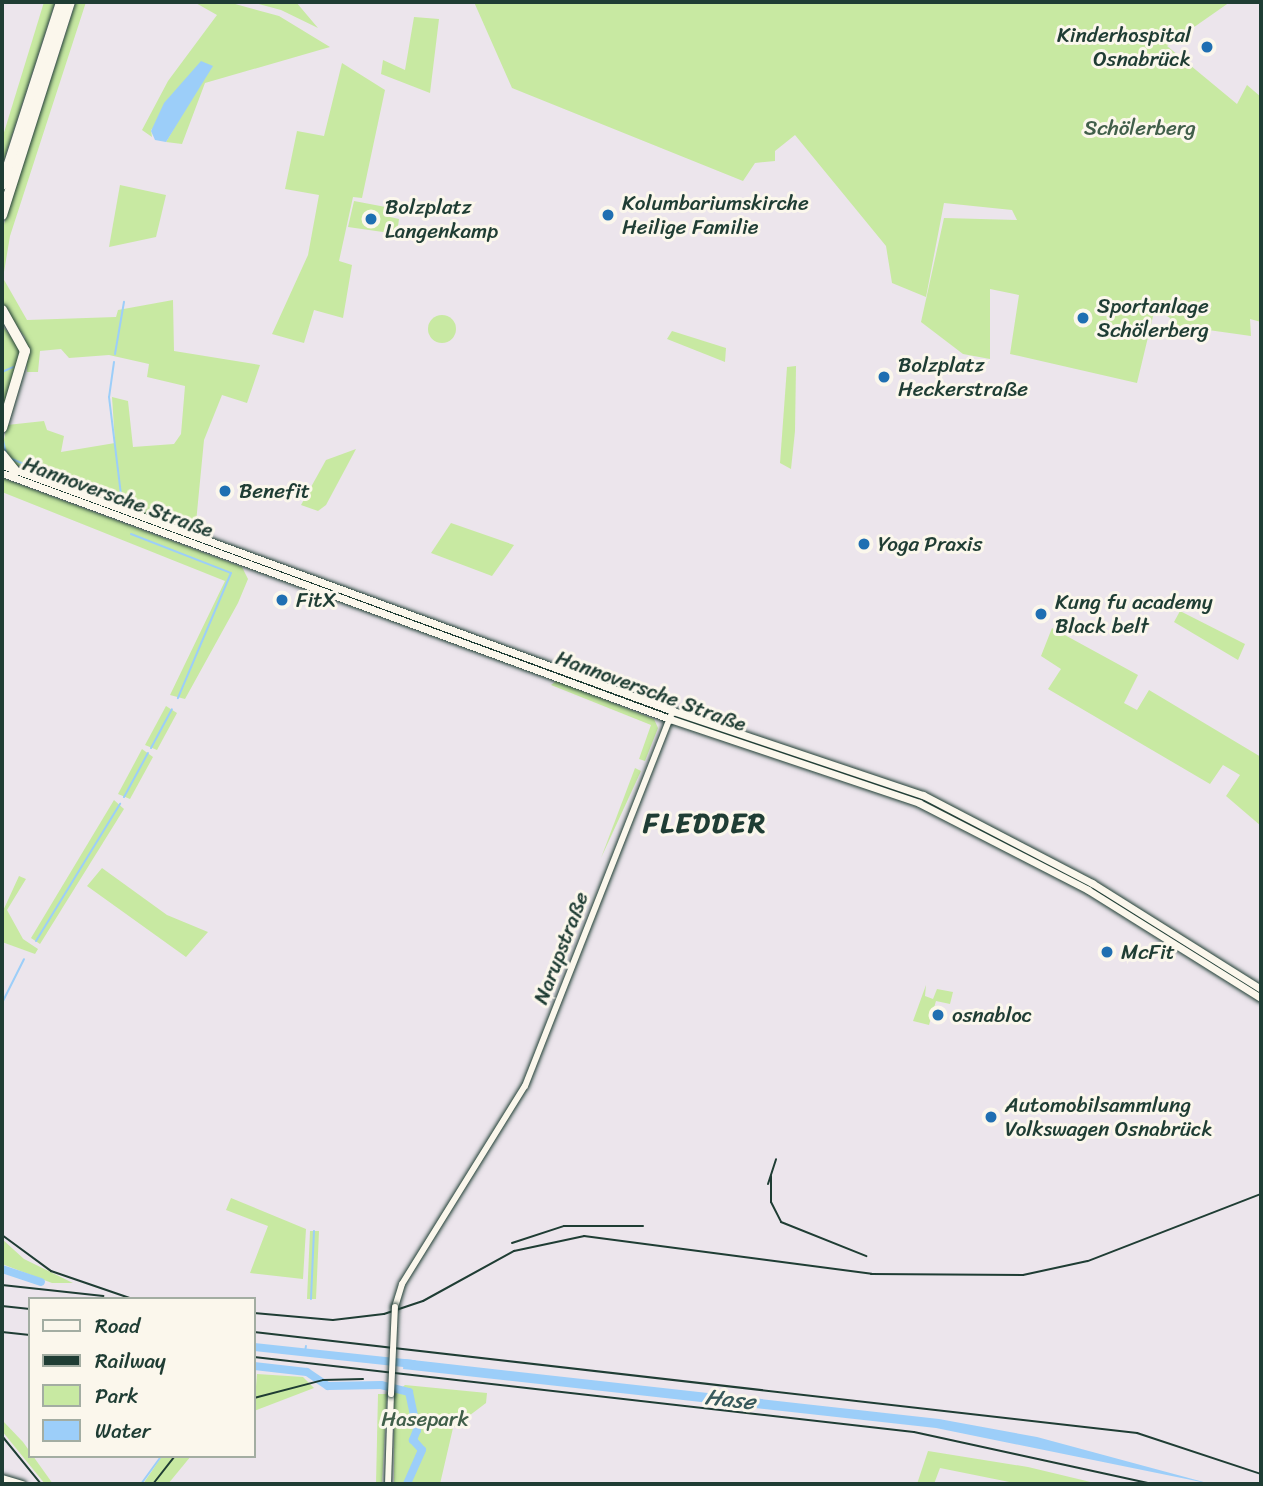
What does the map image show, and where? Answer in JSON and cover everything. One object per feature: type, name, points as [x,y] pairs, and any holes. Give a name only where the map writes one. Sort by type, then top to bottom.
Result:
[{"type":"highway","points":[[2,185],[61,2]]},
{"type":"highway","points":[[2,215],[70,2]]},
{"type":"highway","points":[[2,310],[20,334],[23,372],[2,428]]},
{"type":"highway","points":[[2,324],[20,334]]},
{"type":"highway","points":[[2,455],[15,471]]},
{"type":"main road","name":"Hannoversche Straße","points":[[2,465],[671,715],[956,809],[1092,883],[1261,989]]},
{"type":"main road","name":"Hannoversche Straße","points":[[2,472],[953,818],[1088,890],[1261,998]]},
{"type":"main road","points":[[2,1478],[22,1484]]},
{"type":"street","name":"Narupstraße","points":[[388,1484],[394,1307],[398,1291],[464,1189],[525,1086],[671,715]]},
{"type":"green space","points":[[44,2],[55,2],[2,166],[2,139]]},
{"type":"green space","points":[[76,2],[86,2],[10,236],[3,278],[27,320],[116,317],[118,310],[173,300],[174,351],[260,365],[247,403],[222,395],[204,440],[195,533],[16,465],[2,450],[7,425],[44,421],[47,430],[64,436],[61,452],[115,443],[112,397],[128,401],[133,447],[174,444],[181,434],[185,386],[147,377],[149,364],[109,355],[69,358],[61,349],[40,351],[38,372],[27,372],[25,337],[2,308],[2,230]]},
{"type":"green space","points":[[194,2],[228,2],[279,16],[330,47],[205,83],[182,144],[166,142],[201,82],[151,130],[152,137],[142,130],[168,81],[217,15]]},
{"type":"green space","points":[[251,2],[296,2],[318,28],[281,10]]},
{"type":"green space","name":"Schölerberg","points":[[474,2],[1230,2],[1167,46],[1237,104],[1247,85],[1261,97],[1261,322],[1250,319],[1251,336],[1201,329],[1186,334],[1168,331],[1170,318],[1155,308],[1137,383],[1010,354],[1019,295],[990,289],[990,359],[963,354],[921,322],[944,218],[1017,220],[1012,210],[944,203],[926,297],[892,283],[886,246],[795,135],[775,151],[775,161],[755,163],[743,181],[512,88]]},
{"type":"green space","points":[[414,17],[439,19],[430,93],[381,74],[383,60],[405,70]]},
{"type":"green space","points":[[342,63],[385,90],[362,198],[353,197],[339,261],[352,265],[343,318],[314,310],[304,343],[272,334],[308,255],[319,195],[285,189],[297,131],[324,136]]},
{"type":"green space","points":[[120,185],[166,195],[156,237],[109,247]]},
{"type":"green space","points":[[354,201],[391,208],[390,217],[399,219],[397,234],[348,227]]},
{"type":"green space","points":[[442,315],[452,319],[456,329],[452,339],[442,343],[432,339],[428,329],[432,319]]},
{"type":"green space","points":[[2,325],[23,352],[2,420]]},
{"type":"green space","points":[[672,331],[726,348],[725,362],[667,339]]},
{"type":"green space","points":[[796,366],[795,431],[791,469],[780,463],[787,367]]},
{"type":"green space","points":[[356,449],[326,505],[318,511],[301,505],[326,460]]},
{"type":"green space","points":[[2,478],[242,567],[248,579],[238,603],[185,699],[170,695],[225,581],[2,492]]},
{"type":"green space","points":[[451,523],[514,545],[492,576],[431,553]]},
{"type":"green space","points":[[1180,611],[1245,644],[1238,660],[1174,622]]},
{"type":"green space","points":[[1052,628],[1138,675],[1124,703],[1137,710],[1149,690],[1261,757],[1261,826],[1226,796],[1240,775],[1223,765],[1210,784],[1048,689],[1061,669],[1041,656]]},
{"type":"green space","points":[[556,681],[654,719],[658,728],[645,761],[639,759],[651,725],[551,685]]},
{"type":"green space","points":[[166,706],[177,713],[157,750],[145,745]]},
{"type":"green space","points":[[142,749],[153,757],[130,799],[118,794]]},
{"type":"green space","points":[[635,768],[641,771],[601,858]]},
{"type":"green space","points":[[114,800],[124,809],[40,944],[31,938]]},
{"type":"green space","points":[[102,868],[167,915],[208,932],[186,957],[87,886]]},
{"type":"green space","points":[[19,876],[26,879],[7,910],[23,939],[38,949],[35,954],[2,942],[2,913]]},
{"type":"green space","points":[[926,985],[925,996],[933,999],[937,989],[953,992],[950,1004],[936,1001],[929,1025],[913,1021]]},
{"type":"green space","points":[[231,1198],[306,1229],[303,1279],[250,1273],[268,1226],[226,1210]]},
{"type":"green space","points":[[310,1231],[319,1231],[316,1299],[307,1299]]},
{"type":"green space","points":[[2,1239],[24,1259],[73,1283],[52,1283],[2,1264]]},
{"type":"green space","points":[[257,1374],[303,1377],[314,1388],[256,1410]]},
{"type":"green space","name":"Hasepark","points":[[405,1385],[487,1393],[486,1403],[453,1428],[440,1484],[394,1484],[394,1394]]},
{"type":"green space","points":[[378,1394],[387,1394],[382,1484],[376,1484]]},
{"type":"green space","points":[[2,1420],[28,1449],[28,1458],[34,1458],[53,1484],[45,1484],[2,1431]]},
{"type":"green space","points":[[928,1451],[1028,1467],[1099,1484],[1019,1484],[940,1468],[934,1484],[917,1484]]},
{"type":"green space","points":[[161,1458],[189,1458],[168,1484],[143,1484]]},
{"type":"water","points":[[201,61],[213,66],[166,142],[155,140],[151,131],[164,103]]},
{"type":"water","points":[[404,1359],[939,1419],[1037,1437],[1211,1484],[936,1428],[403,1369]]},
{"type":"waterway","points":[[115,354],[124,302]]},
{"type":"waterway","points":[[114,362],[109,397],[122,503]]},
{"type":"waterway","points":[[2,372],[13,367]]},
{"type":"waterway","points":[[3,440],[6,453]]},
{"type":"waterway","points":[[9,458],[121,502]]},
{"type":"waterway","points":[[131,534],[231,573],[178,698]]},
{"type":"waterway","points":[[151,748],[172,709]]},
{"type":"waterway","points":[[124,797],[148,753]]},
{"type":"waterway","points":[[36,941],[120,804]]},
{"type":"waterway","points":[[2,1003],[24,959]]},
{"type":"waterway","points":[[311,1299],[314,1231]]},
{"type":"waterway","name":"Hase","points":[[2,1269],[41,1282]]},
{"type":"waterway","name":"Hase","points":[[305,1352],[306,1346]]},
{"type":"waterway","name":"Hase","points":[[256,1347],[413,1364]]},
{"type":"waterway","name":"Hase","points":[[256,1366],[307,1372],[328,1386],[381,1385],[409,1392],[417,1430],[413,1440],[422,1450],[407,1484]]},
{"type":"waterway","points":[[141,1484],[160,1458]]},
{"type":"railway","points":[[768,1184],[776,1159]]},
{"type":"railway","points":[[771,1176],[771,1202],[781,1222],[866,1256]]},
{"type":"railway","points":[[256,1313],[333,1320],[384,1314],[423,1301],[514,1251],[584,1236],[871,1274],[1023,1275],[1088,1261],[1261,1194]]},
{"type":"railway","points":[[512,1243],[564,1226],[643,1226]]},
{"type":"railway","points":[[2,1235],[51,1271],[127,1297]]},
{"type":"railway","points":[[2,1285],[103,1296]]},
{"type":"railway","points":[[2,1306],[28,1309]]},
{"type":"railway","points":[[2,1332],[28,1335]]},
{"type":"railway","points":[[256,1332],[1137,1433],[1261,1474]]},
{"type":"railway","points":[[256,1357],[914,1432],[1152,1484]]},
{"type":"railway","points":[[256,1397],[323,1380],[363,1379]]},
{"type":"railway","points":[[2,1436],[41,1484]]},
{"type":"railway","points":[[153,1484],[173,1458]]},
{"type":"place","name":"Kinderhospital Osnabrück","points":[[1207,47]]},
{"type":"place","name":"Kolumbariumskirche Heilige Familie","points":[[608,215]]},
{"type":"place","name":"Bolzplatz Langenkamp","points":[[371,219]]},
{"type":"place","name":"Sportanlage Schölerberg","points":[[1083,318]]},
{"type":"place","name":"Bolzplatz Heckerstraße","points":[[884,377]]},
{"type":"place","name":"Benefit","points":[[225,491]]},
{"type":"place","name":"Yoga Praxis","points":[[864,544]]},
{"type":"place","name":"FitX","points":[[282,600]]},
{"type":"place","name":"Kung fu academy Black belt","points":[[1041,614]]},
{"type":"place","name":"McFit","points":[[1107,952]]},
{"type":"place","name":"osnabloc","points":[[938,1015]]},
{"type":"place","name":"Automobilsammlung Volkswagen Osnabrück","points":[[991,1117]]},
{"type":"district","name":"FLEDDER","points":[[705,823]]}]
